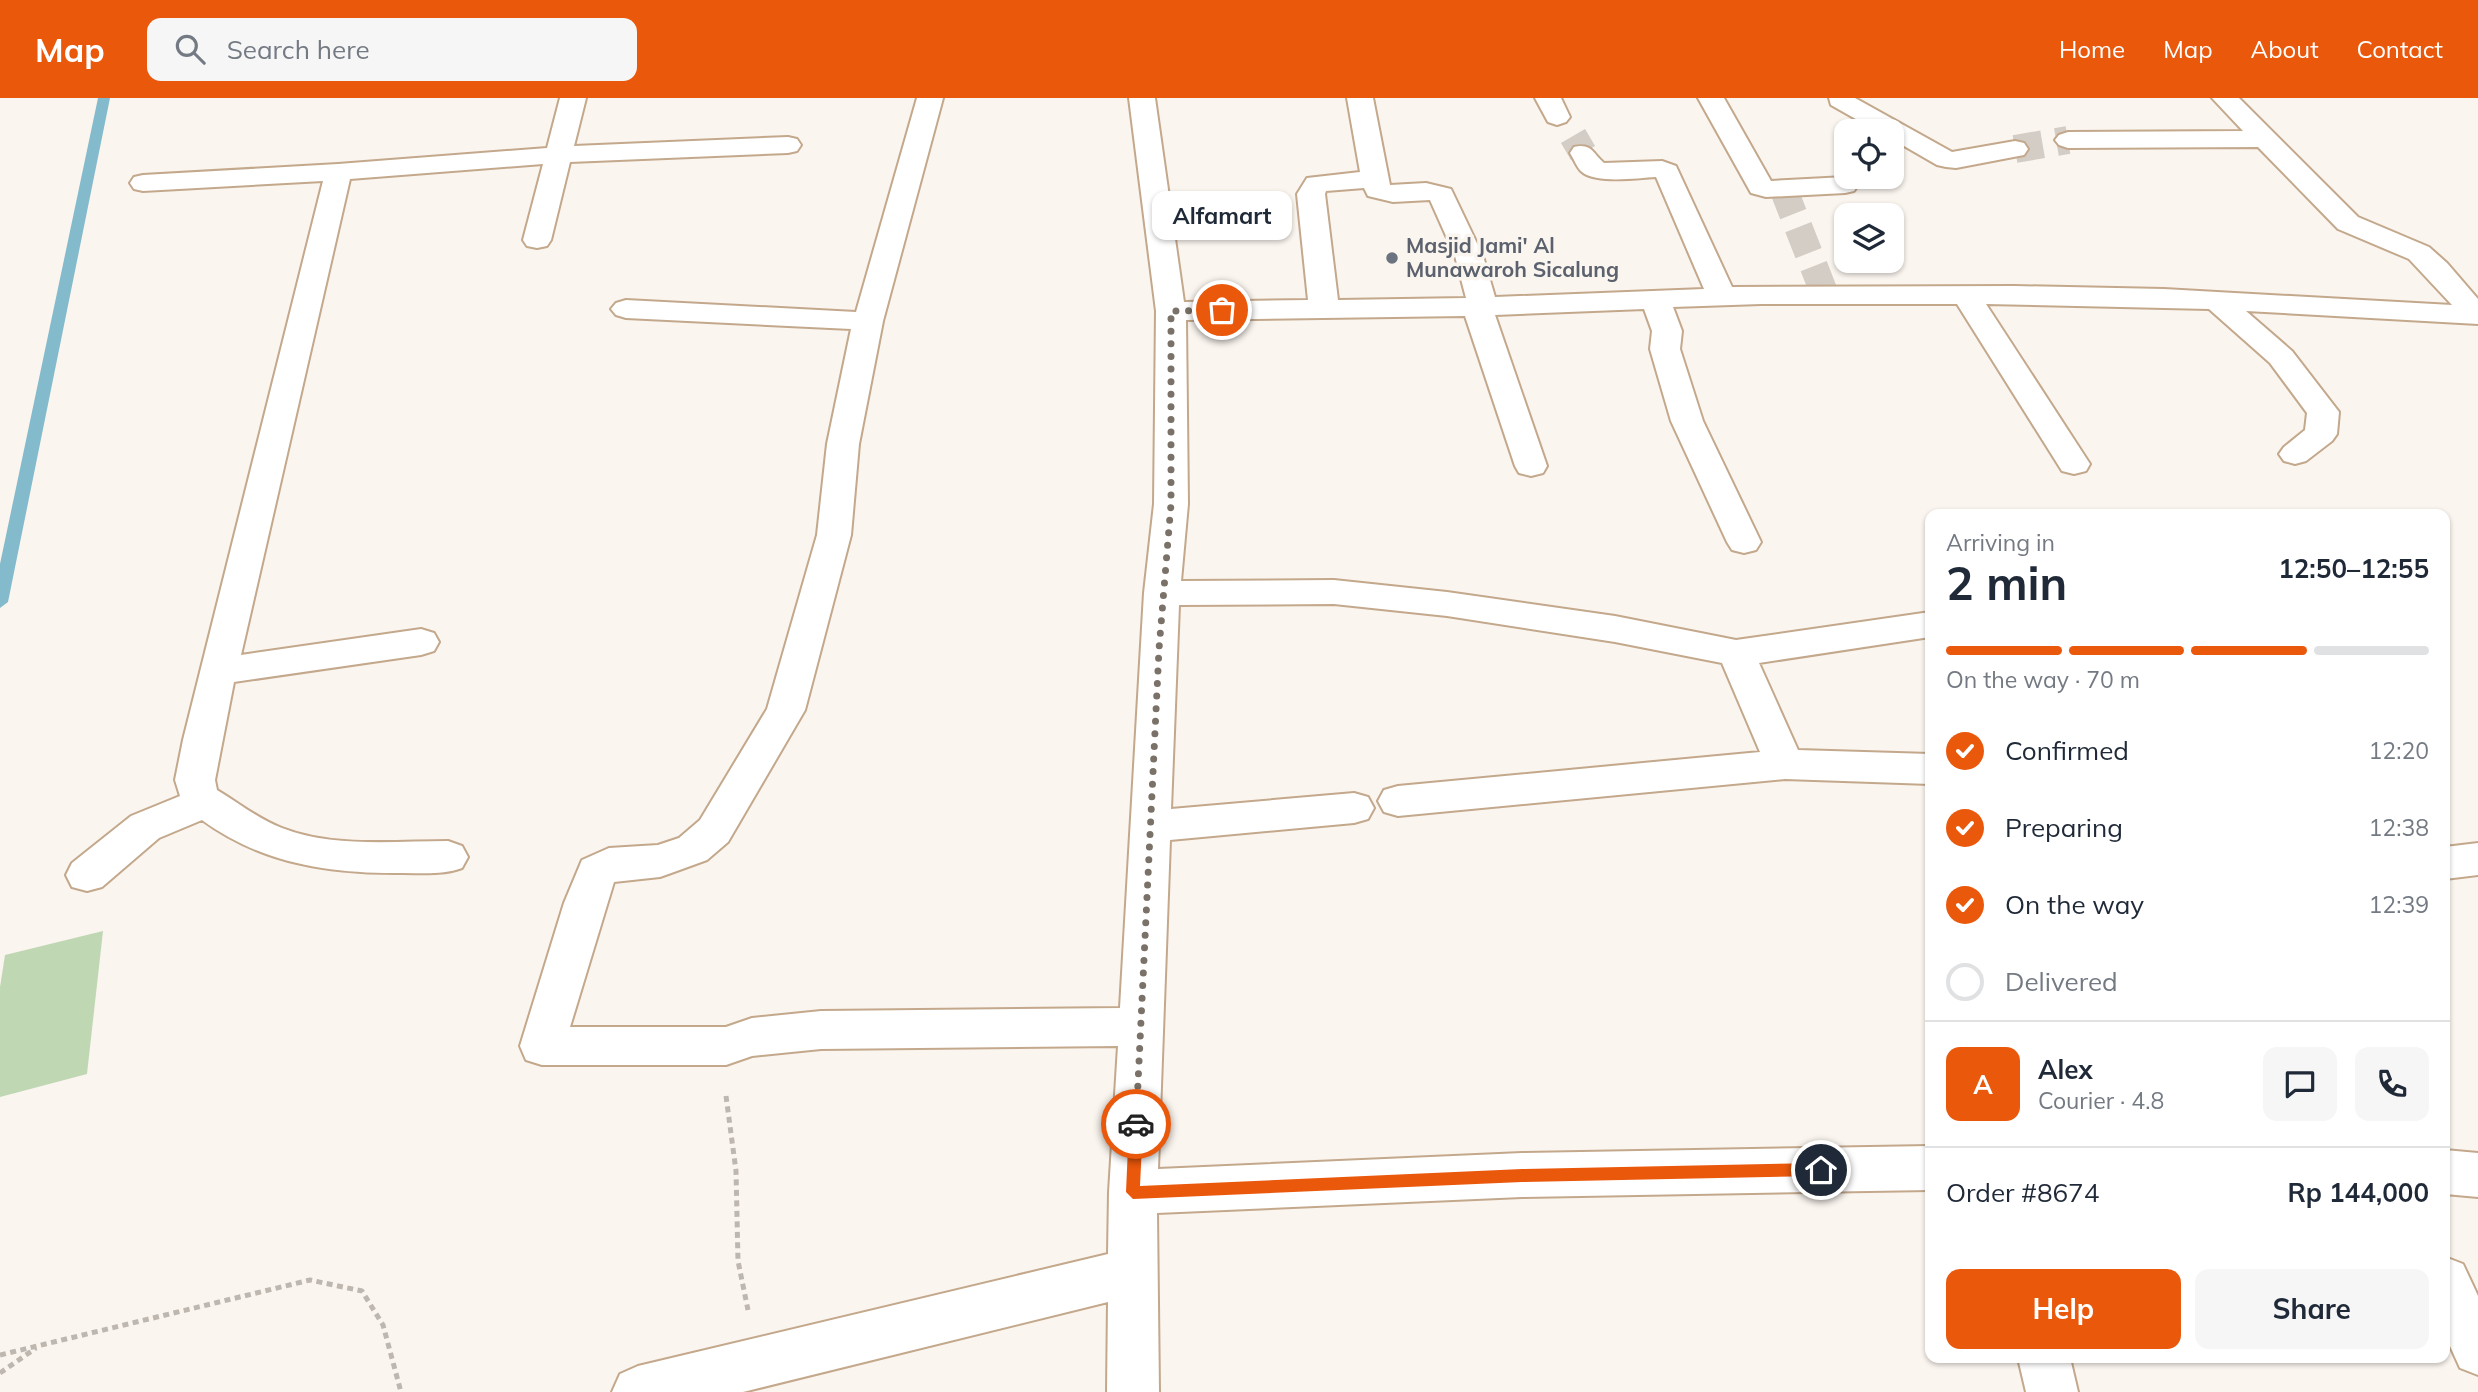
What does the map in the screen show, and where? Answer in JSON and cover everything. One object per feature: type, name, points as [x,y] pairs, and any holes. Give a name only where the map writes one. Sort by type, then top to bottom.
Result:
[{"type":"street","points":[[537,240],[573,98]]},
{"type":"street","points":[[930,98],[868,321],[844,444],[834,536],[786,710],[714,831],[693,849],[660,861],[609,864],[597,872],[585,902],[542,1046],[726,1046],[752,1037],[821,1030],[1140,1027]]},
{"type":"street","points":[[1133,1392],[1133,1192],[1140,1027],[1162,593],[1171,504],[1171,311],[1142,98]]},
{"type":"street","points":[[1360,98],[1378,190],[1384,193],[1432,190],[1441,195],[1469,256],[1480,307],[1531,466]]},
{"type":"street","points":[[1711,98],[1761,187],[1834,186]]},
{"type":"street","points":[[2224,98],[2348,223],[2364,233],[2408,246],[2422,254],[2477,315]]},
{"type":"street","points":[[1840,100],[1946,159],[1956,160],[2015,149]]},
{"type":"street","points":[[1566,127],[1591,167],[1600,171],[1662,169],[1667,172],[1723,297]]},
{"type":"street","points":[[2068,140],[2266,139]]},
{"type":"street","points":[[143,183],[338,172],[558,155],[788,145]]},
{"type":"street","points":[[338,172],[195,780],[200,799],[246,829],[290,847],[337,856],[448,858]]},
{"type":"street","points":[[1324,309],[1311,194],[1317,184],[1374,179]]},
{"type":"street","points":[[1171,311],[1480,307],[1762,295],[1966,295],[2217,301],[2477,315]]},
{"type":"street","points":[[1966,295],[2074,464]]},
{"type":"street","points":[[1655,300],[1667,331],[1665,349],[1687,421],[1744,542]]},
{"type":"street","points":[[2217,301],[2281,357],[2323,412],[2321,434],[2295,454]]},
{"type":"street","points":[[626,309],[868,321]]},
{"type":"street","points":[[1162,593],[1334,592],[1447,604],[1615,629],[1736,653],[1925,626]]},
{"type":"street","points":[[219,671],[421,642]]},
{"type":"street","points":[[1736,653],[1785,764]]},
{"type":"street","points":[[1398,802],[1785,764],[1925,769]]},
{"type":"street","points":[[87,875],[145,827],[206,802]]},
{"type":"street","points":[[1150,826],[1354,808]]},
{"type":"street","points":[[2450,862],[2478,859]]},
{"type":"street","points":[[1133,1192],[1522,1175],[1925,1168]]},
{"type":"street","points":[[2450,1172],[2478,1175]]},
{"type":"street","points":[[638,1392],[1132,1272]]},
{"type":"street","points":[[2450,1291],[2478,1350]]},
{"type":"street","points":[[2045,1363],[2052,1392]]},
{"type":"path","points":[[726,1046],[727,1119],[736,1171],[738,1261],[758,1362]]},
{"type":"path","points":[[0,1355],[310,1280],[362,1291],[383,1325],[401,1392]]},
{"type":"path","points":[[0,1373],[40,1345]]},
{"type":"green space","points":[[103,931],[87,1074],[0,1097],[0,987],[5,955]]},
{"type":"waterway","points":[[0,602],[104,98]]},
{"type":"tunnel","points":[[1573,136],[1583,153]]},
{"type":"tunnel","points":[[2015,149],[2068,140]]},
{"type":"tunnel","points":[[1783,188],[1825,295]]},
{"type":"way so far","points":[[1136,1124],[1162,593],[1171,504],[1171,311],[1222,310]]},
{"type":"place","name":"Masjid Jami' Al Munawaroh Sicalung","points":[[1392,258]]},
{"type":"place","name":"Alfamart","points":[[1222,310]]},
{"type":"route","points":[[1136,1124],[1133,1192],[1522,1175],[1821,1170]]}]
